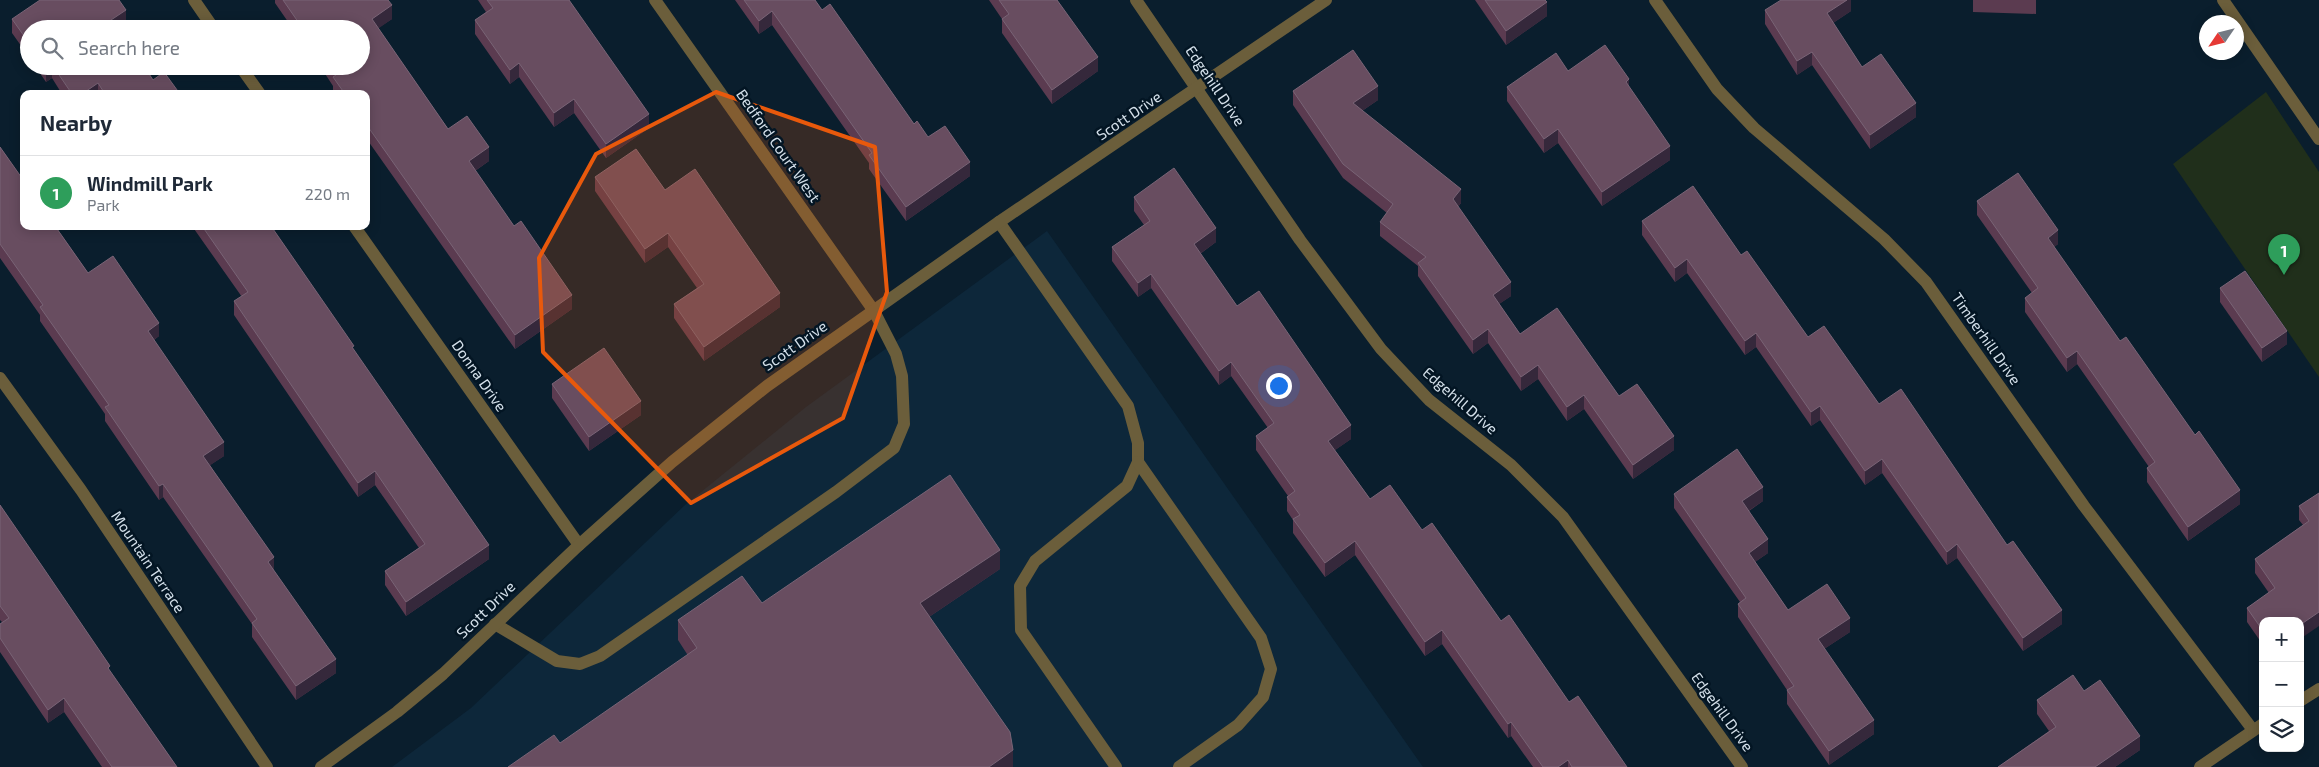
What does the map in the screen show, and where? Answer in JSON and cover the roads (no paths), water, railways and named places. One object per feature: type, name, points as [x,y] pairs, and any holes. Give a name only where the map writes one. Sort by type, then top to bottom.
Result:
[{"type":"street","points":[[194,0],[208,20]]},
{"type":"street","name":"Bedford Court West","points":[[495,624],[557,662],[580,664],[600,656],[836,492],[894,448],[904,424],[902,376],[896,354],[874,311],[655,0]]},
{"type":"street","name":"Edgehill Drive","points":[[1136,0],[1198,88],[1300,240],[1381,349],[1429,400],[1511,465],[1563,517],[1742,767]]},
{"type":"street","name":"Scott Drive","points":[[321,767],[397,712],[443,674],[579,545],[672,462],[766,386],[999,222],[1326,0]]},
{"type":"street","name":"Timberhill Drive","points":[[1655,0],[1717,89],[1754,128],[1884,239],[1926,282],[2084,506],[2258,727]]},
{"type":"street","points":[[2222,0],[2319,139]]},
{"type":"street","points":[[246,75],[257,90]]},
{"type":"street","points":[[999,222],[1128,406],[1138,443],[1138,462],[1127,486],[1035,561],[1020,586],[1021,630],[1116,767]]},
{"type":"street","name":"Donna Drive","points":[[357,230],[579,545]]},
{"type":"street","name":"Mountain Terrace","points":[[0,378],[81,490],[267,767]]},
{"type":"street","points":[[1138,462],[1261,638],[1271,669],[1263,697],[1238,726],[1178,767]]},
{"type":"street","points":[[2304,699],[2319,690]]},
{"type":"street","points":[[2200,767],[2258,727]]},
{"type":"place","name":"Windmill Park","points":[[2284,275]]}]
